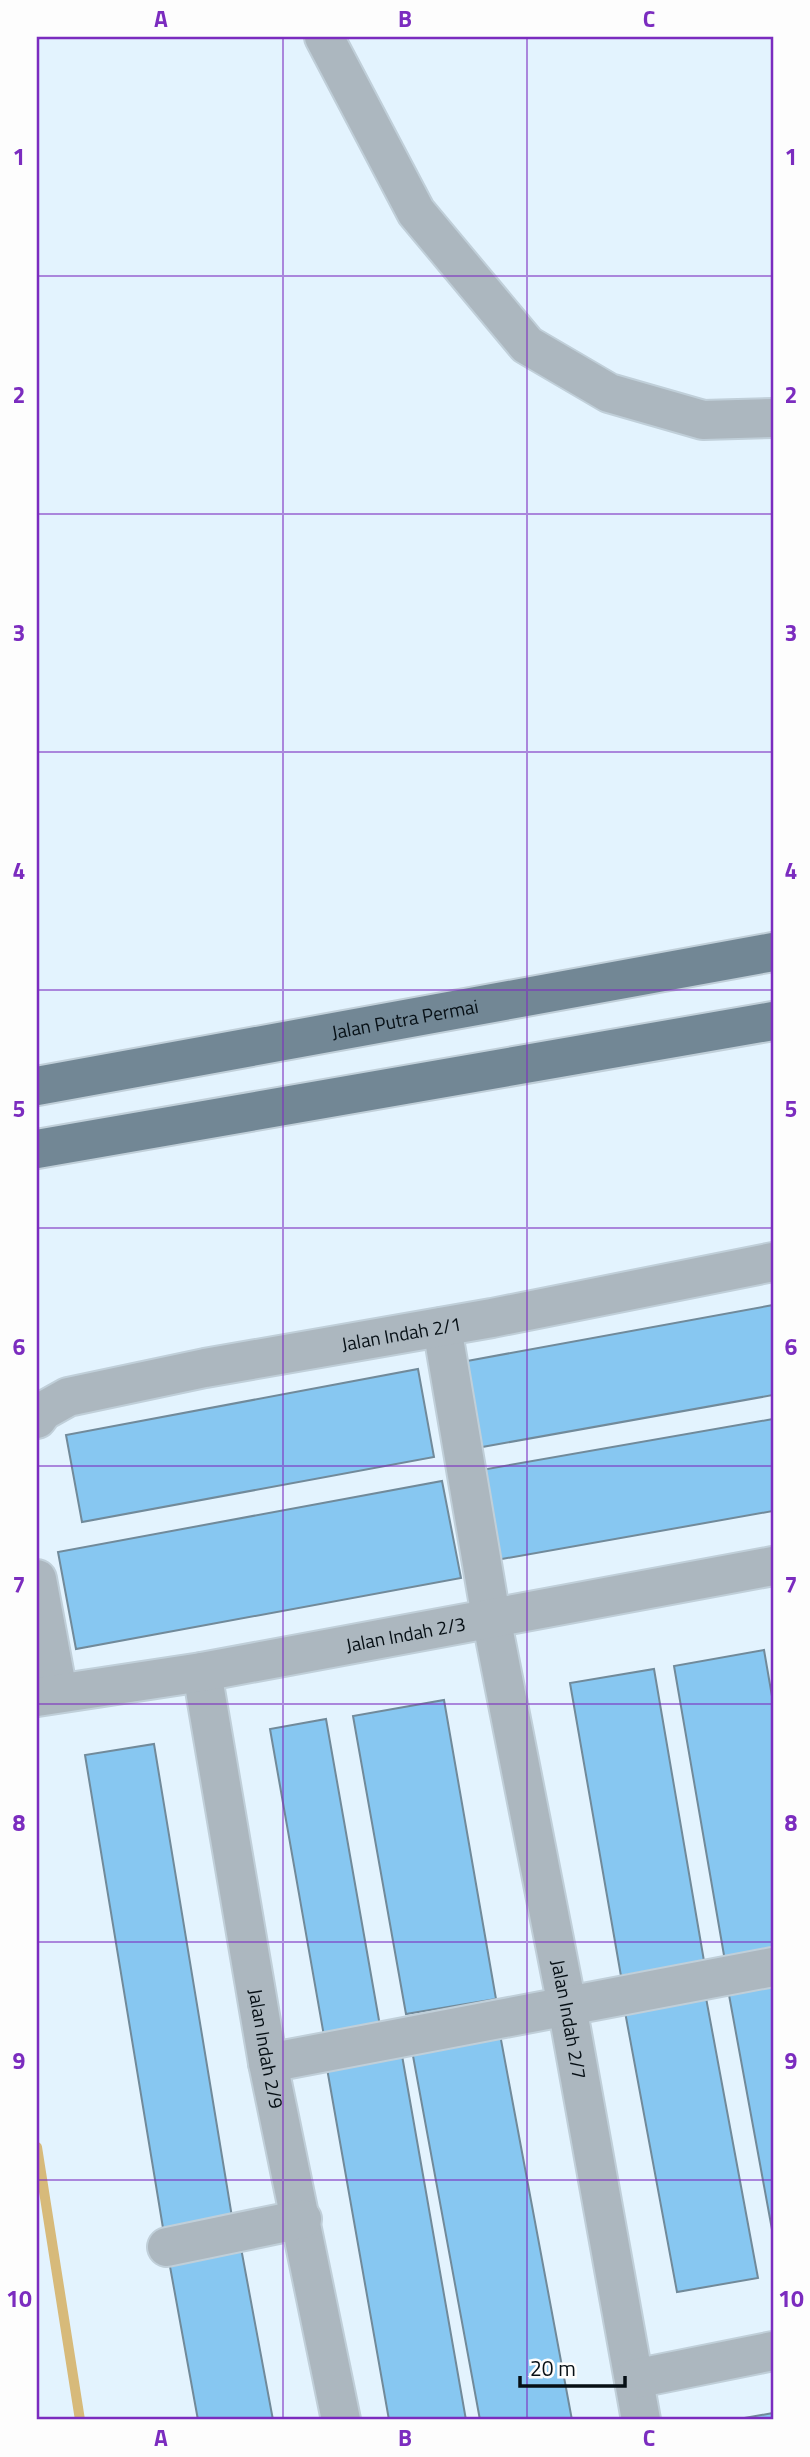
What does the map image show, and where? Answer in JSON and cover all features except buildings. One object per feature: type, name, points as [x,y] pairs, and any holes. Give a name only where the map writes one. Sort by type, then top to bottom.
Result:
[{"type":"main road","name":"Jalan Putra Permai","points":[[37,1086],[773,952]]},
{"type":"main road","points":[[37,1149],[773,1021]]},
{"type":"street","points":[[324,37],[416,212],[527,345],[609,393],[703,420],[773,418]]},
{"type":"street","name":"Jalan Indah 2/1","points":[[37,1419],[43,1411],[68,1397],[205,1368],[442,1327],[773,1262]]},
{"type":"street","name":"Jalan Indah 2/7","points":[[442,1327],[491,1617],[567,2006],[642,2420]]},
{"type":"street","name":"Jalan Indah 2/3","points":[[47,1695],[202,1672],[773,1566]]},
{"type":"street","points":[[37,1580],[47,1695]]},
{"type":"street","name":"Jalan Indah 2/9","points":[[202,1672],[268,2063],[341,2420]]},
{"type":"street","points":[[268,2063],[773,1967]]},
{"type":"street","points":[[167,2247],[302,2219]]},
{"type":"street","points":[[634,2379],[773,2351]]},
{"type":"waterway","points":[[37,2147],[80,2420]]}]
